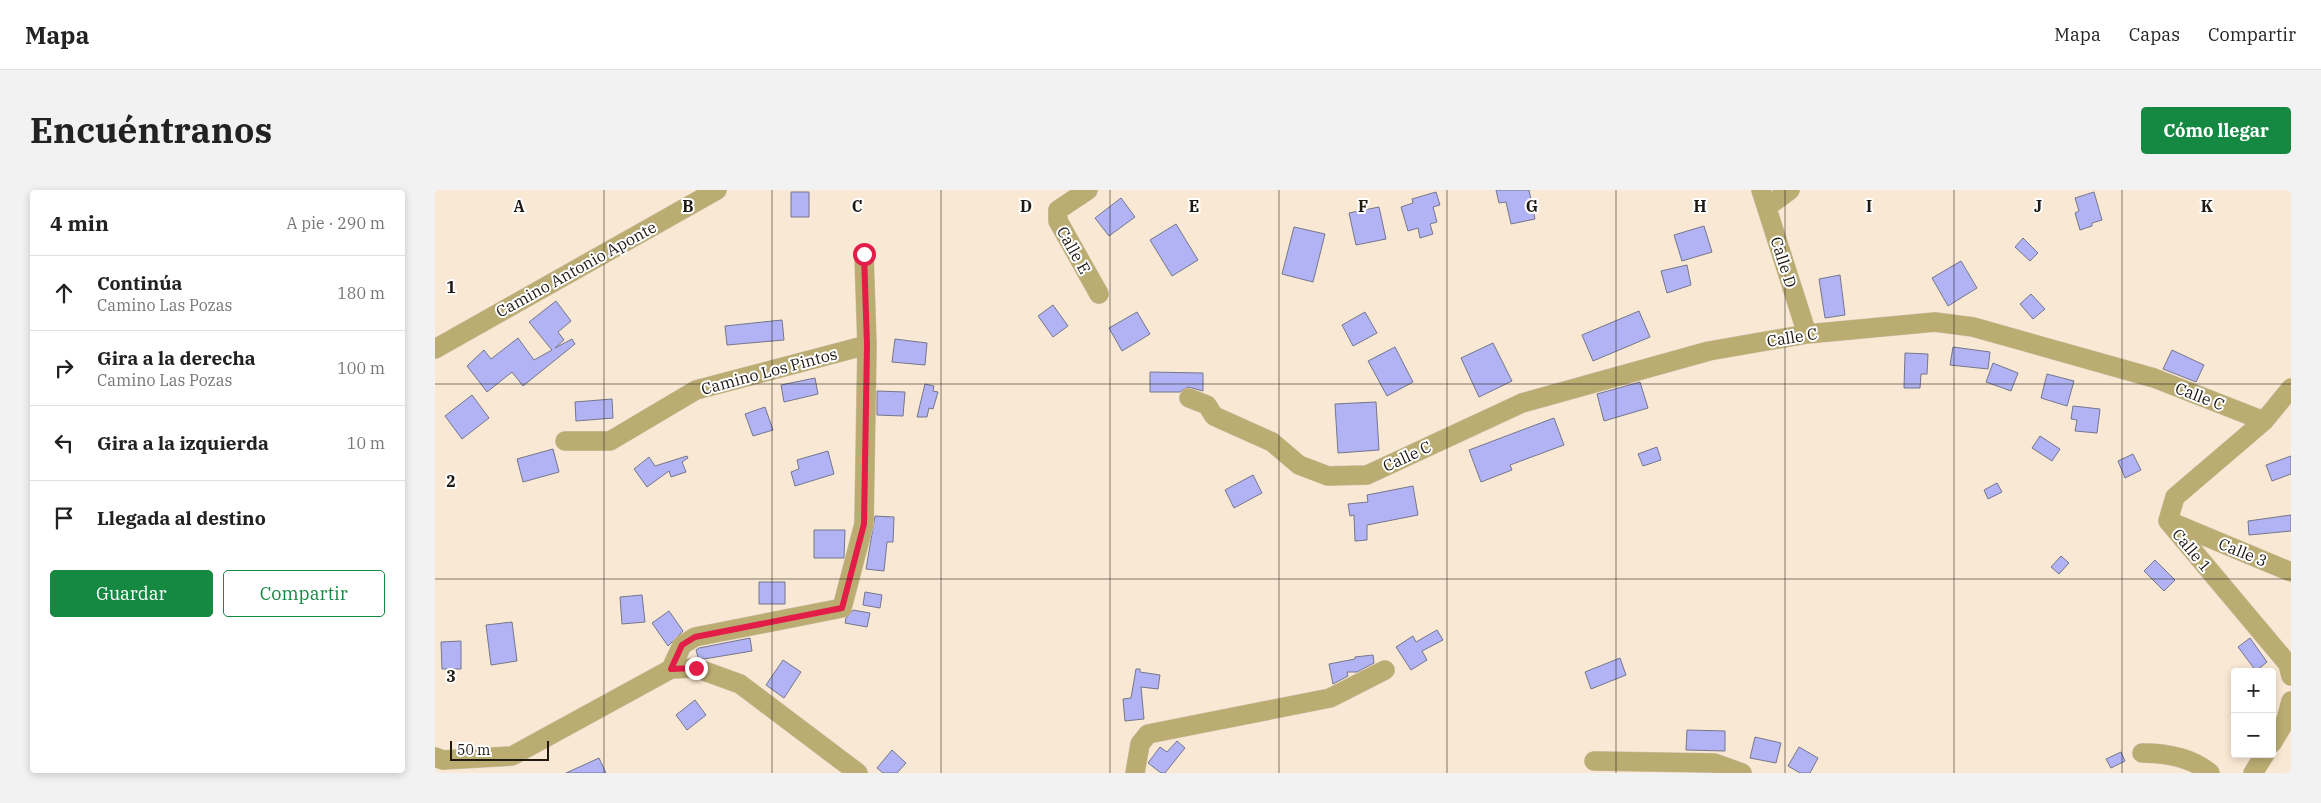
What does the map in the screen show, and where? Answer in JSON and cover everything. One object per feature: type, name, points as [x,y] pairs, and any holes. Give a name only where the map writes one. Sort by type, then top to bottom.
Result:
[{"type":"street","name":"Camino Antonio Aponte","points":[[435,349],[717,190]]},
{"type":"street","name":"Calle E","points":[[1088,190],[1058,210],[1058,222],[1099,294]]},
{"type":"street","points":[[1764,198],[1790,190]]},
{"type":"street","name":"Calle D","points":[[1764,198],[1807,334]]},
{"type":"street","points":[[671,669],[682,645],[695,637],[842,608],[864,524],[867,345],[864,254]]},
{"type":"street","name":"Calle C","points":[[1189,398],[1207,405],[1214,416],[1272,442],[1299,465],[1328,476],[1367,475],[1522,403],[1709,351],[1807,334],[1935,322],[1973,327],[2154,378],[2264,420]]},
{"type":"street","name":"Camino Los Pintos","points":[[565,440],[610,440],[696,390],[867,345]]},
{"type":"street","name":"Calle 1","points":[[2291,388],[2264,420],[2175,497],[2168,521],[2288,664],[2291,676]]},
{"type":"street","name":"Calle 3","points":[[2168,521],[2291,572]]},
{"type":"street","points":[[438,761],[512,756],[671,669],[696,668],[740,684],[858,773]]},
{"type":"street","points":[[1135,773],[1140,744],[1148,734],[1330,698],[1385,670]]},
{"type":"street","points":[[2276,737],[2287,720],[2291,701]]},
{"type":"street","points":[[2142,753],[2178,756],[2202,766],[2210,773]]},
{"type":"street","points":[[2253,773],[2262,758]]},
{"type":"street","points":[[1594,761],[1714,763],[1742,773]]},
{"type":"building","points":[[1496,190],[1529,190],[1535,219],[1511,224],[1506,202],[1499,203]]},
{"type":"building","points":[[791,192],[809,192],[809,217],[791,217]]},
{"type":"building","points":[[1436,192],[1440,205],[1433,207],[1437,222],[1430,224],[1433,234],[1420,238],[1418,228],[1408,231],[1401,207],[1413,203],[1412,199]]},
{"type":"building","points":[[2094,192],[2102,220],[2080,230],[2075,213],[2079,211],[2075,198]]},
{"type":"building","points":[[1121,198],[1135,217],[1109,236],[1095,218]]},
{"type":"building","points":[[1379,207],[1386,239],[1356,245],[1349,213]]},
{"type":"building","points":[[1176,224],[1198,260],[1172,276],[1150,240]]},
{"type":"building","points":[[1704,226],[1712,252],[1682,261],[1674,235]]},
{"type":"building","points":[[1294,227],[1325,234],[1313,282],[1282,274]]},
{"type":"building","points":[[2023,238],[2038,253],[2030,261],[2015,247]]},
{"type":"building","points":[[1961,261],[1977,288],[1948,306],[1932,278]]},
{"type":"building","points":[[1687,265],[1691,285],[1667,293],[1661,271]]},
{"type":"building","points":[[1840,275],[1845,315],[1825,318],[1819,279]]},
{"type":"building","points":[[2031,294],[2045,309],[2033,319],[2020,304]]},
{"type":"building","points":[[556,301],[571,321],[558,332],[564,340],[555,348],[572,339],[575,344],[523,386],[512,372],[487,392],[467,366],[484,350],[491,359],[518,338],[534,360],[552,350],[529,322]]},
{"type":"building","points":[[1053,305],[1068,326],[1053,337],[1038,316]]},
{"type":"building","points":[[1639,311],[1650,337],[1593,361],[1582,335]]},
{"type":"building","points":[[1137,312],[1150,334],[1122,351],[1109,328]]},
{"type":"building","points":[[1365,312],[1377,333],[1353,346],[1342,325]]},
{"type":"building","points":[[782,320],[784,340],[727,345],[725,326]]},
{"type":"building","points":[[895,339],[927,343],[925,365],[892,362]]},
{"type":"building","points":[[1493,343],[1512,381],[1479,397],[1461,358]]},
{"type":"building","points":[[1395,347],[1413,382],[1387,396],[1368,361]]},
{"type":"building","points":[[1953,347],[1990,352],[1988,369],[1950,365]]},
{"type":"building","points":[[2172,350],[2204,365],[2196,382],[2163,369]]},
{"type":"building","points":[[1905,353],[1928,354],[1927,374],[1921,374],[1920,388],[1904,388]]},
{"type":"building","points":[[1993,363],[2018,373],[2011,391],[1986,382]]},
{"type":"building","points":[[1150,372],[1203,373],[1203,391],[1188,387],[1180,392],[1150,392]]},
{"type":"building","points":[[2047,374],[2074,381],[2067,406],[2041,398]]},
{"type":"building","points":[[815,378],[818,394],[784,402],[781,385]]},
{"type":"building","points":[[1640,382],[1648,408],[1604,421],[1597,394]]},
{"type":"building","points":[[925,384],[934,386],[933,391],[938,392],[933,409],[929,408],[927,417],[917,417]]},
{"type":"building","points":[[877,391],[905,392],[903,416],[877,415]]},
{"type":"building","points":[[472,395],[489,418],[462,439],[445,416]]},
{"type":"building","points":[[612,399],[613,418],[576,421],[575,402]]},
{"type":"building","points":[[1376,402],[1379,450],[1338,453],[1335,404]]},
{"type":"building","points":[[2073,406],[2100,409],[2097,433],[2075,431],[2077,420],[2071,419]]},
{"type":"building","points":[[765,407],[773,430],[753,436],[745,414]]},
{"type":"building","points":[[1554,418],[1564,445],[1510,465],[1512,470],[1481,482],[1469,450]]},
{"type":"building","points":[[2040,436],[2060,449],[2052,461],[2032,448]]},
{"type":"building","points":[[1657,447],[1661,460],[1643,466],[1638,454]]},
{"type":"building","points":[[553,449],[559,472],[523,482],[517,459]]},
{"type":"building","points":[[828,451],[834,474],[795,486],[791,472],[799,469],[797,460]]},
{"type":"building","points":[[2133,454],[2141,470],[2125,478],[2118,461]]},
{"type":"building","points":[[687,456],[688,458],[682,462],[686,472],[671,477],[669,471],[647,487],[634,469],[649,457],[655,466]]},
{"type":"building","points":[[2291,456],[2291,474],[2272,481],[2266,465]]},
{"type":"building","points":[[1253,475],[1262,493],[1234,508],[1225,490]]},
{"type":"building","points":[[1997,483],[2002,492],[1988,499],[1984,490]]},
{"type":"building","points":[[1413,486],[1418,515],[1367,525],[1367,540],[1355,541],[1354,515],[1350,516],[1348,504],[1368,502],[1367,495]]},
{"type":"building","points":[[2291,515],[2291,531],[2249,535],[2248,521]]},
{"type":"building","points":[[875,516],[894,517],[893,542],[887,542],[884,571],[866,569]]},
{"type":"building","points":[[814,530],[845,530],[844,558],[814,558]]},
{"type":"building","points":[[2061,556],[2069,563],[2059,574],[2051,567]]},
{"type":"building","points":[[2155,560],[2175,580],[2164,591],[2144,571]]},
{"type":"building","points":[[759,582],[785,582],[785,604],[759,604]]},
{"type":"building","points":[[865,592],[882,595],[880,608],[863,605]]},
{"type":"building","points":[[642,595],[645,622],[622,624],[620,597]]},
{"type":"building","points":[[853,610],[870,613],[867,627],[845,623],[846,618]]},
{"type":"building","points":[[669,611],[683,631],[668,646],[652,623]]},
{"type":"building","points":[[512,622],[517,661],[491,665],[486,625]]},
{"type":"building","points":[[1437,630],[1443,640],[1422,651],[1427,660],[1411,670],[1396,647],[1413,636],[1416,642]]},
{"type":"building","points":[[750,638],[752,651],[704,659],[698,657],[696,650],[699,648]]},
{"type":"building","points":[[2250,638],[2267,662],[2260,668],[2254,668],[2238,647]]},
{"type":"building","points":[[461,641],[461,669],[442,669],[441,642]]},
{"type":"building","points":[[1373,655],[1374,663],[1357,672],[1347,672],[1348,676],[1333,684],[1329,664],[1355,659],[1355,657]]},
{"type":"building","points":[[1620,658],[1626,675],[1591,689],[1585,672]]},
{"type":"building","points":[[783,660],[801,672],[784,698],[766,685]]},
{"type":"building","points":[[1136,669],[1140,669],[1140,672],[1160,675],[1158,689],[1141,687],[1144,719],[1125,721],[1123,699],[1131,698]]},
{"type":"building","points":[[695,700],[706,715],[687,730],[676,715]]},
{"type":"building","points":[[1687,730],[1725,731],[1725,751],[1686,750]]},
{"type":"building","points":[[1755,737],[1781,743],[1776,763],[1750,758]]},
{"type":"building","points":[[1177,741],[1185,748],[1165,773],[1161,773],[1148,763],[1160,747],[1167,752]]},
{"type":"building","points":[[1799,747],[1818,758],[1810,773],[1800,773],[1788,766]]},
{"type":"building","points":[[892,750],[906,763],[897,773],[883,773],[877,768]]},
{"type":"building","points":[[2121,752],[2125,761],[2111,768],[2106,759]]},
{"type":"building","points":[[599,758],[606,773],[566,773]]},
{"type":"route","points":[[696,668],[671,669],[682,645],[695,637],[842,608],[864,524],[867,345],[864,254]]}]
